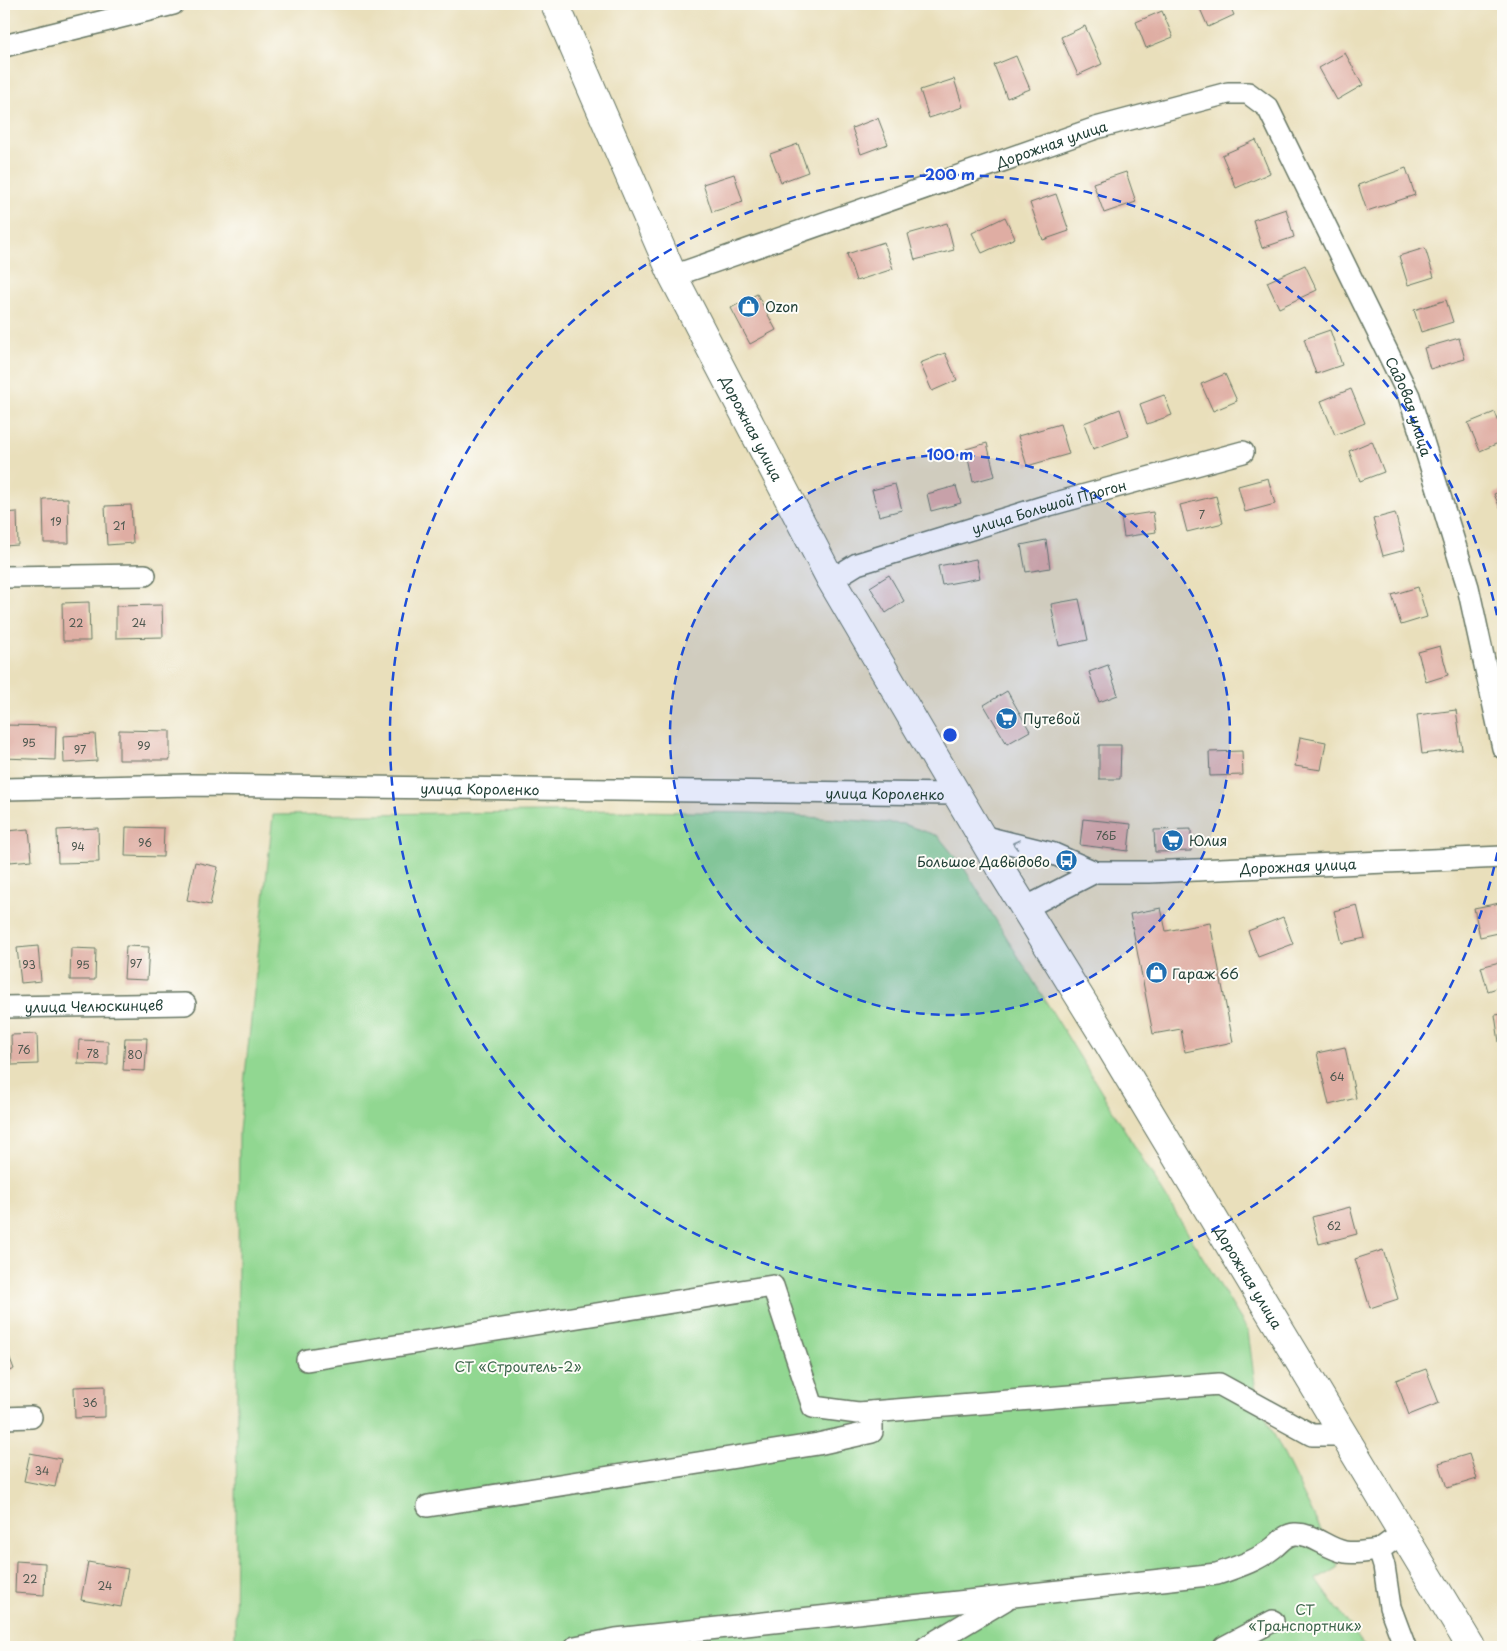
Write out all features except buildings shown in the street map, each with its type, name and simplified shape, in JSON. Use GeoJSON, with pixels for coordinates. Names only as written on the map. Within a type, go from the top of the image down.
{"type":"FeatureCollection","features":[{"type":"Feature","properties":{"kind":"main road","name":"Дорожная улица"},"geometry":{"type":"LineString","coordinates":[[555,4],[673,276],[830,580],[1025,908],[1471,1647]]}},
{"type":"Feature","properties":{"kind":"street"},"geometry":{"type":"LineString","coordinates":[[4,46],[173,4]]}},
{"type":"Feature","properties":{"kind":"street","name":"Дорожная улица"},"geometry":{"type":"LineString","coordinates":[[673,276],[1096,128],[1228,93],[1248,93]]}},
{"type":"Feature","properties":{"kind":"street","name":"Садовая улица"},"geometry":{"type":"LineString","coordinates":[[1248,93],[1268,108],[1409,396],[1468,587],[1503,748]]}},
{"type":"Feature","properties":{"kind":"street","name":"улица Большой Прогон"},"geometry":{"type":"LineString","coordinates":[[830,580],[857,564],[1049,505],[1243,452]]}},
{"type":"Feature","properties":{"kind":"street"},"geometry":{"type":"LineString","coordinates":[[4,577],[145,574]]}},
{"type":"Feature","properties":{"kind":"street","name":"улица Короленко"},"geometry":{"type":"LineString","coordinates":[[4,789],[189,785],[957,794]]}},
{"type":"Feature","properties":{"kind":"street","name":"Дорожная улица"},"geometry":{"type":"LineString","coordinates":[[982,836],[1054,854],[1095,872],[1149,872],[1503,857]]}},
{"type":"Feature","properties":{"kind":"street","name":"Дорожная улица"},"geometry":{"type":"LineString","coordinates":[[1025,908],[1095,872]]}},
{"type":"Feature","properties":{"kind":"street","name":"улица Челюскинцев"},"geometry":{"type":"LineString","coordinates":[[4,1007],[185,1004]]}},
{"type":"Feature","properties":{"kind":"street"},"geometry":{"type":"LineString","coordinates":[[307,1360],[774,1286],[813,1407],[858,1413],[1218,1384],[1312,1435],[1344,1435]]}},
{"type":"Feature","properties":{"kind":"street"},"geometry":{"type":"LineString","coordinates":[[428,1506],[818,1444],[872,1432],[872,1412]]}},
{"type":"Feature","properties":{"kind":"street"},"geometry":{"type":"LineString","coordinates":[[4,1418],[31,1417]]}},
{"type":"Feature","properties":{"kind":"street"},"geometry":{"type":"LineString","coordinates":[[575,1647],[616,1639],[1218,1574],[1250,1562],[1272,1549],[1287,1535],[1297,1534],[1314,1538],[1330,1547],[1345,1552],[1379,1550],[1402,1532]]}},
{"type":"Feature","properties":{"kind":"street"},"geometry":{"type":"LineString","coordinates":[[1379,1550],[1384,1566],[1390,1607],[1405,1647]]}},
{"type":"Feature","properties":{"kind":"street"},"geometry":{"type":"LineString","coordinates":[[926,1647],[1011,1596]]}},
{"type":"Feature","properties":{"kind":"street"},"geometry":{"type":"LineString","coordinates":[[1224,1647],[1273,1621]]}},
{"type":"Feature","properties":{"kind":"green space","name":"СТ «Строитель-2»"},"geometry":{"type":"Polygon","coordinates":[[[632,811],[752,813],[903,824],[938,836],[964,868],[1248,1331],[1257,1400],[1339,1567],[1316,1579],[1365,1647],[235,1647],[239,1131],[273,815],[632,811]]]}},
{"type":"Feature","properties":{"kind":"place","name":"Ozon"},"geometry":{"type":"Point","coordinates":[749,306]}},
{"type":"Feature","properties":{"kind":"place","name":"Путевой"},"geometry":{"type":"Point","coordinates":[1007,718]}},
{"type":"Feature","properties":{"kind":"place","name":"Юлия"},"geometry":{"type":"Point","coordinates":[1173,840]}},
{"type":"Feature","properties":{"kind":"place","name":"Большое Давыдово"},"geometry":{"type":"Point","coordinates":[1066,861]}},
{"type":"Feature","properties":{"kind":"place","name":"Гараж 66"},"geometry":{"type":"Point","coordinates":[1156,973]}},
{"type":"Feature","properties":{"kind":"park label","name":"СТ «Транспортник»"},"geometry":{"type":"Point","coordinates":[1305,1618]}}]}
